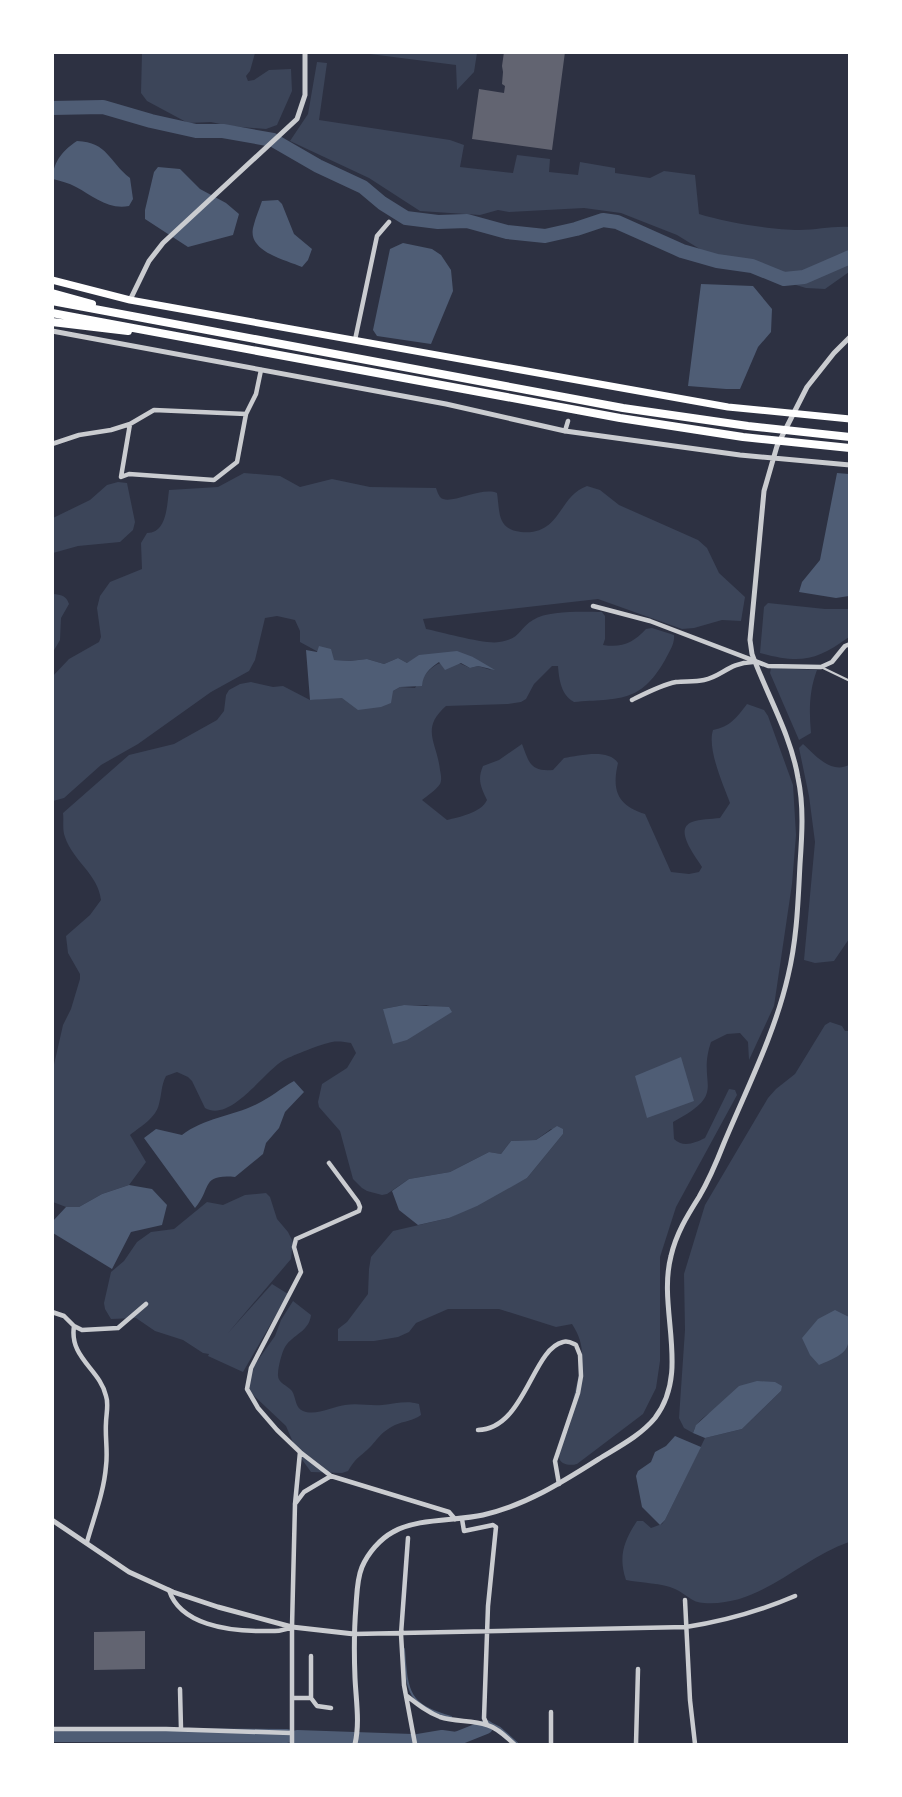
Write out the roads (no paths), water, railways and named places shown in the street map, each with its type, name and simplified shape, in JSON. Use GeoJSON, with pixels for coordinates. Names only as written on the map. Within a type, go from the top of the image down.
{"type":"FeatureCollection","features":[{"type":"Feature","properties":{"kind":"highway"},"geometry":{"type":"LineString","coordinates":[[52,293],[88,303],[225,330],[282,344]]}},
{"type":"Feature","properties":{"kind":"highway"},"geometry":{"type":"LineString","coordinates":[[52,301],[623,408],[748,426],[849,437]]}},
{"type":"Feature","properties":{"kind":"highway"},"geometry":{"type":"LineString","coordinates":[[52,313],[620,418],[743,437],[849,448]]}},
{"type":"Feature","properties":{"kind":"highway"},"geometry":{"type":"LineString","coordinates":[[52,322],[198,340]]}},
{"type":"Feature","properties":{"kind":"main road"},"geometry":{"type":"LineString","coordinates":[[52,280],[130,300],[355,340],[578,384],[728,407],[849,419]]}},
{"type":"Feature","properties":{"kind":"street"},"geometry":{"type":"LineString","coordinates":[[130,300],[149,261],[163,243],[297,119],[305,95],[304,52]]}},
{"type":"Feature","properties":{"kind":"street"},"geometry":{"type":"LineString","coordinates":[[355,340],[377,236],[389,222]]}},
{"type":"Feature","properties":{"kind":"street"},"geometry":{"type":"LineString","coordinates":[[52,331],[446,404],[565,431],[740,455],[849,465]]}},
{"type":"Feature","properties":{"kind":"street"},"geometry":{"type":"LineString","coordinates":[[355,1744],[358,1724],[353,1637],[357,1587],[361,1569],[379,1543],[393,1531],[415,1524],[485,1515],[522,1503],[559,1484],[645,1428],[665,1401],[672,1379],[666,1286],[669,1261],[675,1242],[722,1150],[769,1035],[788,977],[797,921],[802,808],[799,779],[794,759],[755,662],[750,640],[764,491],[777,446],[792,412],[828,359],[849,337]]}},
{"type":"Feature","properties":{"kind":"street"},"geometry":{"type":"LineString","coordinates":[[130,424],[121,477],[129,474],[214,480],[237,462],[246,414],[256,394],[261,370]]}},
{"type":"Feature","properties":{"kind":"street"},"geometry":{"type":"LineString","coordinates":[[52,444],[79,435],[111,430],[130,424],[154,410],[246,414]]}},
{"type":"Feature","properties":{"kind":"street"},"geometry":{"type":"LineString","coordinates":[[565,431],[568,421]]}},
{"type":"Feature","properties":{"kind":"street"},"geometry":{"type":"LineString","coordinates":[[593,606],[650,621],[768,666],[821,667],[832,662],[844,646],[849,644]]}},
{"type":"Feature","properties":{"kind":"street"},"geometry":{"type":"LineString","coordinates":[[632,700],[674,683],[707,679],[729,667],[755,662]]}},
{"type":"Feature","properties":{"kind":"street"},"geometry":{"type":"LineString","coordinates":[[329,1162],[358,1202],[359,1211],[296,1239],[294,1247],[301,1272],[251,1368],[247,1389],[258,1408],[300,1452],[330,1476],[449,1512],[459,1519],[464,1531],[493,1525],[496,1527],[487,1631],[484,1718],[487,1725]]}},
{"type":"Feature","properties":{"kind":"street"},"geometry":{"type":"LineString","coordinates":[[52,1312],[64,1316],[82,1330],[118,1328],[146,1304]]}},
{"type":"Feature","properties":{"kind":"street"},"geometry":{"type":"LineString","coordinates":[[74,1326],[72,1336],[77,1349],[85,1364],[103,1387],[107,1398],[105,1423],[107,1463],[87,1542]]}},
{"type":"Feature","properties":{"kind":"street"},"geometry":{"type":"LineString","coordinates":[[478,1430],[489,1430],[500,1424],[510,1413],[547,1355],[556,1346],[568,1341],[576,1345],[580,1355],[581,1376],[578,1393],[555,1461],[559,1484]]}},
{"type":"Feature","properties":{"kind":"street"},"geometry":{"type":"LineString","coordinates":[[292,1744],[295,1504],[300,1452]]}},
{"type":"Feature","properties":{"kind":"street"},"geometry":{"type":"LineString","coordinates":[[295,1504],[304,1492],[330,1476]]}},
{"type":"Feature","properties":{"kind":"street"},"geometry":{"type":"LineString","coordinates":[[52,1520],[129,1572],[169,1590],[218,1607],[292,1626],[353,1637],[487,1631],[686,1627],[721,1622],[764,1609],[795,1596]]}},
{"type":"Feature","properties":{"kind":"street"},"geometry":{"type":"LineString","coordinates":[[408,1538],[401,1634],[404,1685],[415,1744]]}},
{"type":"Feature","properties":{"kind":"street"},"geometry":{"type":"LineString","coordinates":[[169,1590],[172,1601],[192,1616],[216,1628],[242,1631],[284,1631],[292,1626]]}},
{"type":"Feature","properties":{"kind":"street"},"geometry":{"type":"LineString","coordinates":[[685,1600],[690,1700],[695,1744]]}},
{"type":"Feature","properties":{"kind":"street"},"geometry":{"type":"LineString","coordinates":[[311,1656],[311,1698],[317,1706],[331,1708]]}},
{"type":"Feature","properties":{"kind":"street"},"geometry":{"type":"LineString","coordinates":[[636,1744],[638,1669]]}},
{"type":"Feature","properties":{"kind":"street"},"geometry":{"type":"LineString","coordinates":[[180,1689],[181,1729]]}},
{"type":"Feature","properties":{"kind":"street"},"geometry":{"type":"LineString","coordinates":[[407,1696],[437,1716],[458,1722],[487,1725],[500,1731],[514,1744]]}},
{"type":"Feature","properties":{"kind":"street"},"geometry":{"type":"LineString","coordinates":[[292,1698],[311,1698]]}},
{"type":"Feature","properties":{"kind":"street"},"geometry":{"type":"LineString","coordinates":[[550,1744],[551,1712]]}},
{"type":"Feature","properties":{"kind":"street"},"geometry":{"type":"LineString","coordinates":[[52,1729],[181,1729],[291,1734]]}},
{"type":"Feature","properties":{"kind":"lane"},"geometry":{"type":"LineString","coordinates":[[821,667],[849,681]]}},
{"type":"Feature","properties":{"kind":"waterway"},"geometry":{"type":"LineString","coordinates":[[52,108],[103,107],[196,131],[223,131],[273,140],[318,166],[363,187],[382,203],[406,218],[438,222],[467,221],[507,232],[545,236],[603,220],[617,222],[682,251],[717,261],[752,266],[784,279],[804,277],[850,257]]}},
{"type":"Feature","properties":{"kind":"waterway"},"geometry":{"type":"LineString","coordinates":[[404,1649],[406,1676],[412,1694],[426,1707],[451,1717]]}},
{"type":"Feature","properties":{"kind":"waterway"},"geometry":{"type":"LineString","coordinates":[[488,1722],[500,1728],[518,1744]]}},
{"type":"Feature","properties":{"kind":"waterway"},"geometry":{"type":"LineString","coordinates":[[418,1741],[442,1737],[456,1739],[486,1727]]}},
{"type":"Feature","properties":{"kind":"waterway"},"geometry":{"type":"LineString","coordinates":[[52,1735],[287,1736]]}},
{"type":"Feature","properties":{"kind":"waterway"},"geometry":{"type":"LineString","coordinates":[[277,1736],[286,1744]]}},
{"type":"Feature","properties":{"kind":"waterway"},"geometry":{"type":"LineString","coordinates":[[297,1737],[412,1741]]}}]}
